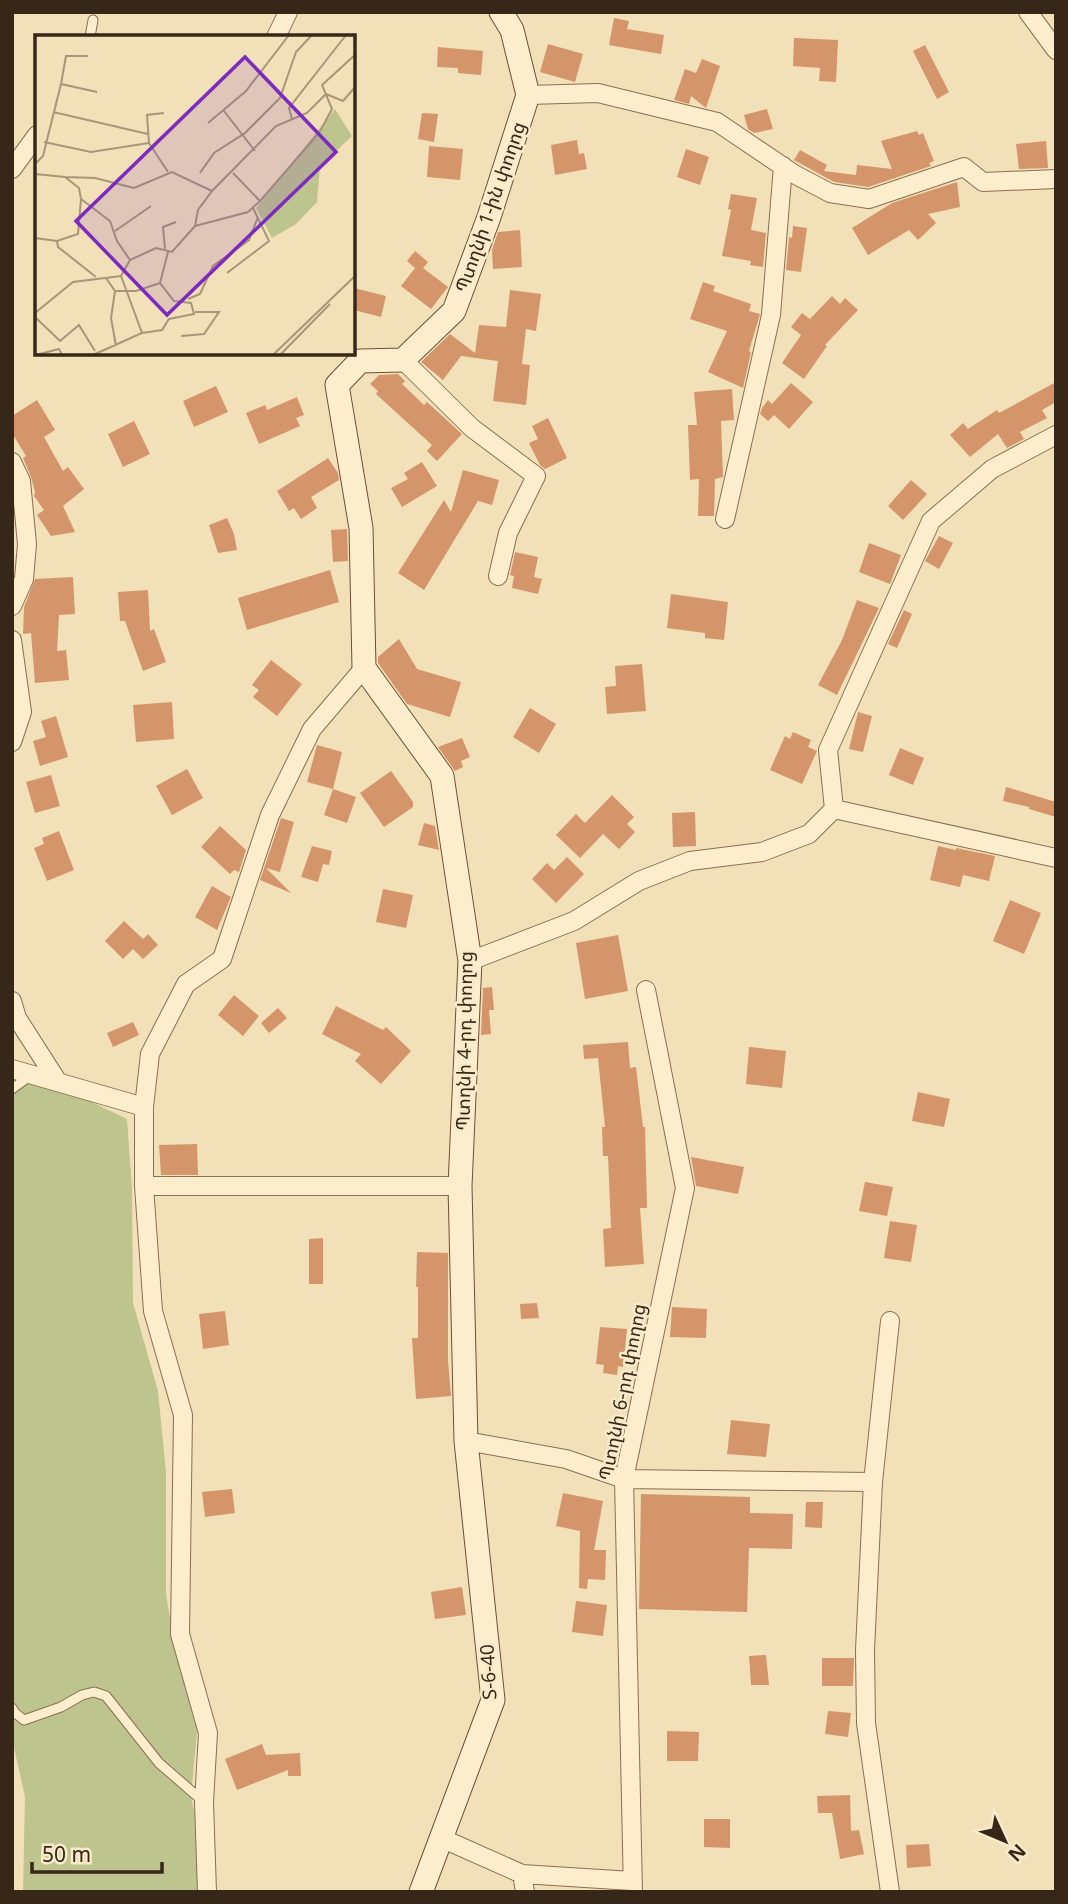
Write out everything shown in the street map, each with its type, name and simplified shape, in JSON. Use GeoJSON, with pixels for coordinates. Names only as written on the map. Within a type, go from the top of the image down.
{"type":"FeatureCollection","features":[{"type":"Feature","properties":{"kind":"street"},"geometry":{"type":"LineString","coordinates":[[277,35],[288,12]]}},
{"type":"Feature","properties":{"kind":"street","name":"Պտղնի 1-ին փողոց"},"geometry":{"type":"LineString","coordinates":[[403,360],[454,311],[489,217],[528,95],[512,30],[501,12]]}},
{"type":"Feature","properties":{"kind":"street"},"geometry":{"type":"LineString","coordinates":[[1028,12],[1056,50]]}},
{"type":"Feature","properties":{"kind":"street"},"geometry":{"type":"LineString","coordinates":[[528,95],[598,93],[717,122],[783,166],[830,193],[869,199],[964,167],[983,182],[1056,179]]}},
{"type":"Feature","properties":{"kind":"street"},"geometry":{"type":"LineString","coordinates":[[12,169],[35,138]]}},
{"type":"Feature","properties":{"kind":"street"},"geometry":{"type":"LineString","coordinates":[[725,519],[771,315],[783,166]]}},
{"type":"Feature","properties":{"kind":"street"},"geometry":{"type":"LineString","coordinates":[[207,1892],[204,1801],[208,1732],[180,1634],[183,1415],[153,1311],[144,1186],[144,1107],[150,1054],[186,984],[222,959],[270,815],[312,729],[364,668],[361,528],[337,385],[357,356],[403,360],[472,428],[536,476],[508,533],[498,576]]}},
{"type":"Feature","properties":{"kind":"street"},"geometry":{"type":"LineString","coordinates":[[470,961],[575,920],[639,881],[690,862],[762,852],[809,834],[834,808],[828,750],[931,521],[992,469],[1056,435]]}},
{"type":"Feature","properties":{"kind":"street"},"geometry":{"type":"LineString","coordinates":[[12,462],[21,481],[27,544],[24,579],[12,606]]}},
{"type":"Feature","properties":{"kind":"street"},"geometry":{"type":"LineString","coordinates":[[12,640],[22,712],[12,742]]}},
{"type":"Feature","properties":{"kind":"street","name":"Պտղնի 4-րդ փողոց"},"geometry":{"type":"LineString","coordinates":[[364,668],[442,776],[470,961],[460,1186],[466,1441]]}},
{"type":"Feature","properties":{"kind":"street"},"geometry":{"type":"LineString","coordinates":[[834,808],[1056,858]]}},
{"type":"Feature","properties":{"kind":"street","name":"Պտղնի 6-րդ փողոց"},"geometry":{"type":"LineString","coordinates":[[632,1887],[624,1479],[685,1188],[646,990]]}},
{"type":"Feature","properties":{"kind":"street"},"geometry":{"type":"LineString","coordinates":[[12,1001],[18,1018],[58,1082]]}},
{"type":"Feature","properties":{"kind":"street"},"geometry":{"type":"LineString","coordinates":[[12,1069],[144,1107]]}},
{"type":"Feature","properties":{"kind":"street"},"geometry":{"type":"LineString","coordinates":[[144,1186],[460,1186]]}},
{"type":"Feature","properties":{"kind":"street"},"geometry":{"type":"LineString","coordinates":[[890,1321],[873,1482],[865,1650],[866,1723],[890,1892]]}},
{"type":"Feature","properties":{"kind":"street"},"geometry":{"type":"LineString","coordinates":[[466,1441],[566,1459],[624,1479],[873,1482]]}},
{"type":"Feature","properties":{"kind":"street","name":"Տ-6-40"},"geometry":{"type":"LineString","coordinates":[[421,1892],[493,1700],[466,1441]]}},
{"type":"Feature","properties":{"kind":"street"},"geometry":{"type":"LineString","coordinates":[[441,1838],[524,1883],[632,1887]]}},
{"type":"Feature","properties":{"kind":"lane"},"geometry":{"type":"LineString","coordinates":[[90,35],[93,20]]}},
{"type":"Feature","properties":{"kind":"lane"},"geometry":{"type":"LineString","coordinates":[[12,1089],[33,1074]]}},
{"type":"Feature","properties":{"kind":"lane"},"geometry":{"type":"LineString","coordinates":[[12,1708],[24,1720],[61,1707],[82,1695],[94,1692],[106,1696],[159,1763],[204,1801]]}},
{"type":"Feature","properties":{"kind":"green space"},"geometry":{"type":"Polygon","coordinates":[[[12,1079],[77,1095],[127,1119],[132,1189],[133,1303],[158,1391],[166,1472],[166,1594],[176,1654],[198,1722],[191,1796],[201,1845],[201,1892],[23,1892],[25,1797],[12,1738],[12,1079]]]}},
{"type":"Feature","properties":{"kind":"building"},"geometry":{"type":"Polygon","coordinates":[[[614,18],[629,21],[627,29],[664,35],[661,54],[609,45],[614,18]]]}},
{"type":"Feature","properties":{"kind":"building"},"geometry":{"type":"Polygon","coordinates":[[[794,38],[838,40],[836,82],[819,81],[820,68],[793,66],[794,38]]]}},
{"type":"Feature","properties":{"kind":"building"},"geometry":{"type":"Polygon","coordinates":[[[548,44],[583,54],[575,82],[540,72],[548,44]]]}},
{"type":"Feature","properties":{"kind":"building"},"geometry":{"type":"Polygon","coordinates":[[[925,45],[949,92],[937,99],[913,51],[925,45]]]}},
{"type":"Feature","properties":{"kind":"building"},"geometry":{"type":"Polygon","coordinates":[[[438,47],[483,51],[481,75],[458,73],[458,68],[437,67],[438,47]]]}},
{"type":"Feature","properties":{"kind":"building"},"geometry":{"type":"Polygon","coordinates":[[[702,59],[720,66],[706,108],[691,96],[689,104],[674,100],[685,69],[696,73],[702,59]]]}},
{"type":"Feature","properties":{"kind":"building"},"geometry":{"type":"Polygon","coordinates":[[[767,109],[773,129],[754,133],[748,129],[744,115],[767,109]]]}},
{"type":"Feature","properties":{"kind":"building"},"geometry":{"type":"Polygon","coordinates":[[[422,113],[438,114],[434,142],[418,139],[422,113]]]}},
{"type":"Feature","properties":{"kind":"building"},"geometry":{"type":"Polygon","coordinates":[[[917,131],[919,135],[923,133],[934,161],[929,163],[931,166],[868,187],[834,182],[794,160],[800,150],[827,165],[824,171],[856,175],[857,165],[892,169],[881,141],[917,131]]]}},
{"type":"Feature","properties":{"kind":"building"},"geometry":{"type":"Polygon","coordinates":[[[577,140],[579,154],[584,153],[587,169],[555,175],[551,145],[577,140]]]}},
{"type":"Feature","properties":{"kind":"building"},"geometry":{"type":"Polygon","coordinates":[[[1046,141],[1048,168],[1019,169],[1016,144],[1046,141]]]}},
{"type":"Feature","properties":{"kind":"building"},"geometry":{"type":"Polygon","coordinates":[[[429,146],[463,149],[460,180],[427,177],[429,146]]]}},
{"type":"Feature","properties":{"kind":"building"},"geometry":{"type":"Polygon","coordinates":[[[686,149],[709,157],[700,185],[677,177],[686,149]]]}},
{"type":"Feature","properties":{"kind":"building"},"geometry":{"type":"Polygon","coordinates":[[[957,182],[960,207],[928,214],[936,223],[918,240],[909,230],[868,255],[852,228],[892,203],[957,182]]]}},
{"type":"Feature","properties":{"kind":"building"},"geometry":{"type":"Polygon","coordinates":[[[731,194],[757,198],[751,230],[766,233],[763,267],[750,265],[751,261],[722,256],[731,210],[728,209],[731,194]]]}},
{"type":"Feature","properties":{"kind":"building"},"geometry":{"type":"Polygon","coordinates":[[[793,226],[807,228],[801,272],[786,270],[789,237],[792,238],[793,226]]]}},
{"type":"Feature","properties":{"kind":"building"},"geometry":{"type":"Polygon","coordinates":[[[520,230],[522,267],[493,269],[492,250],[498,232],[520,230]]]}},
{"type":"Feature","properties":{"kind":"building"},"geometry":{"type":"Polygon","coordinates":[[[415,251],[428,262],[423,268],[448,287],[431,309],[401,286],[415,268],[407,261],[415,251]]]}},
{"type":"Feature","properties":{"kind":"building"},"geometry":{"type":"Polygon","coordinates":[[[703,282],[715,286],[713,291],[751,304],[749,311],[760,314],[749,351],[751,352],[743,388],[708,372],[727,331],[690,319],[703,282]]]}},
{"type":"Feature","properties":{"kind":"building"},"geometry":{"type":"Polygon","coordinates":[[[355,288],[386,296],[381,317],[355,310],[355,288]]]}},
{"type":"Feature","properties":{"kind":"building"},"geometry":{"type":"Polygon","coordinates":[[[510,290],[541,294],[536,331],[526,329],[522,364],[530,365],[526,405],[493,401],[498,361],[461,356],[443,380],[421,362],[450,334],[475,353],[479,325],[506,327],[510,290]]]}},
{"type":"Feature","properties":{"kind":"building"},"geometry":{"type":"Polygon","coordinates":[[[832,296],[840,304],[845,298],[858,310],[825,345],[827,346],[804,379],[782,363],[801,335],[791,327],[802,313],[810,319],[832,296]]]}},
{"type":"Feature","properties":{"kind":"building"},"geometry":{"type":"Polygon","coordinates":[[[398,374],[405,381],[402,384],[424,405],[427,402],[462,434],[437,461],[427,451],[432,445],[376,394],[378,391],[370,384],[379,375],[398,374]]]}},
{"type":"Feature","properties":{"kind":"building"},"geometry":{"type":"Polygon","coordinates":[[[1056,382],[1056,402],[1042,410],[1047,418],[1020,432],[1024,439],[1007,448],[998,434],[970,457],[950,435],[963,423],[968,429],[997,410],[999,413],[1056,382]]]}},
{"type":"Feature","properties":{"kind":"building"},"geometry":{"type":"Polygon","coordinates":[[[791,383],[813,402],[789,429],[774,415],[768,421],[760,414],[768,400],[772,404],[791,383]]]}},
{"type":"Feature","properties":{"kind":"building"},"geometry":{"type":"Polygon","coordinates":[[[216,386],[228,412],[194,427],[183,401],[216,386]]]}},
{"type":"Feature","properties":{"kind":"building"},"geometry":{"type":"Polygon","coordinates":[[[732,389],[734,420],[721,421],[723,477],[715,479],[714,516],[698,516],[699,479],[690,480],[688,425],[697,425],[694,392],[732,389]]]}},
{"type":"Feature","properties":{"kind":"building"},"geometry":{"type":"Polygon","coordinates":[[[297,397],[304,415],[296,418],[300,426],[259,444],[246,413],[265,405],[267,410],[297,397]]]}},
{"type":"Feature","properties":{"kind":"building"},"geometry":{"type":"Polygon","coordinates":[[[37,400],[55,430],[44,437],[63,471],[68,467],[84,489],[63,506],[75,532],[51,536],[37,515],[44,510],[34,496],[31,477],[23,458],[26,456],[12,433],[12,416],[37,400]]]}},
{"type":"Feature","properties":{"kind":"building"},"geometry":{"type":"Polygon","coordinates":[[[548,418],[567,458],[545,469],[540,465],[529,443],[538,439],[532,426],[548,418]]]}},
{"type":"Feature","properties":{"kind":"building"},"geometry":{"type":"Polygon","coordinates":[[[134,421],[150,454],[123,467],[108,434],[134,421]]]}},
{"type":"Feature","properties":{"kind":"building"},"geometry":{"type":"Polygon","coordinates":[[[328,458],[338,473],[339,480],[311,497],[317,508],[301,519],[294,508],[289,511],[277,491],[328,458]]]}},
{"type":"Feature","properties":{"kind":"building"},"geometry":{"type":"Polygon","coordinates":[[[422,462],[437,486],[402,507],[391,488],[408,479],[404,473],[422,462]]]}},
{"type":"Feature","properties":{"kind":"building"},"geometry":{"type":"Polygon","coordinates":[[[463,470],[499,480],[492,505],[478,501],[424,590],[398,573],[444,500],[451,512],[463,470]]]}},
{"type":"Feature","properties":{"kind":"building"},"geometry":{"type":"Polygon","coordinates":[[[911,480],[927,494],[903,520],[888,506],[911,480]]]}},
{"type":"Feature","properties":{"kind":"building"},"geometry":{"type":"Polygon","coordinates":[[[227,518],[237,550],[218,553],[209,525],[227,518]]]}},
{"type":"Feature","properties":{"kind":"building"},"geometry":{"type":"Polygon","coordinates":[[[347,529],[348,561],[333,562],[331,530],[347,529]]]}},
{"type":"Feature","properties":{"kind":"building"},"geometry":{"type":"Polygon","coordinates":[[[939,536],[953,543],[939,569],[925,561],[939,536]]]}},
{"type":"Feature","properties":{"kind":"building"},"geometry":{"type":"Polygon","coordinates":[[[869,543],[901,555],[890,584],[859,572],[869,543]]]}},
{"type":"Feature","properties":{"kind":"building"},"geometry":{"type":"Polygon","coordinates":[[[515,552],[538,557],[534,577],[542,579],[538,594],[512,588],[514,576],[510,575],[515,552]]]}},
{"type":"Feature","properties":{"kind":"building"},"geometry":{"type":"Polygon","coordinates":[[[330,570],[339,602],[247,630],[238,598],[330,570]]]}},
{"type":"Feature","properties":{"kind":"building"},"geometry":{"type":"Polygon","coordinates":[[[73,577],[75,614],[59,615],[57,651],[66,650],[69,680],[35,683],[31,633],[23,634],[24,607],[35,579],[73,577]]]}},
{"type":"Feature","properties":{"kind":"building"},"geometry":{"type":"Polygon","coordinates":[[[148,590],[150,631],[154,629],[166,662],[143,671],[125,621],[120,621],[118,592],[148,590]]]}},
{"type":"Feature","properties":{"kind":"building"},"geometry":{"type":"Polygon","coordinates":[[[671,594],[728,602],[724,640],[705,638],[705,633],[667,628],[671,594]]]}},
{"type":"Feature","properties":{"kind":"building"},"geometry":{"type":"Polygon","coordinates":[[[857,600],[879,608],[837,695],[818,685],[842,640],[857,600]]]}},
{"type":"Feature","properties":{"kind":"building"},"geometry":{"type":"Polygon","coordinates":[[[904,610],[912,614],[897,648],[888,644],[904,610]]]}},
{"type":"Feature","properties":{"kind":"building"},"geometry":{"type":"Polygon","coordinates":[[[399,639],[417,669],[461,682],[450,717],[407,704],[378,663],[378,657],[399,639]]]}},
{"type":"Feature","properties":{"kind":"building"},"geometry":{"type":"Polygon","coordinates":[[[271,660],[302,684],[277,716],[253,697],[259,690],[252,685],[271,660]]]}},
{"type":"Feature","properties":{"kind":"building"},"geometry":{"type":"Polygon","coordinates":[[[642,664],[646,711],[607,714],[605,687],[616,686],[615,666],[642,664]]]}},
{"type":"Feature","properties":{"kind":"building"},"geometry":{"type":"Polygon","coordinates":[[[172,702],[174,739],[136,742],[133,705],[172,702]]]}},
{"type":"Feature","properties":{"kind":"building"},"geometry":{"type":"Polygon","coordinates":[[[530,708],[556,724],[539,753],[513,737],[530,708]]]}},
{"type":"Feature","properties":{"kind":"building"},"geometry":{"type":"Polygon","coordinates":[[[858,712],[872,716],[863,752],[849,749],[858,712]]]}},
{"type":"Feature","properties":{"kind":"building"},"geometry":{"type":"Polygon","coordinates":[[[56,716],[68,757],[40,766],[33,741],[46,737],[41,721],[56,716]]]}},
{"type":"Feature","properties":{"kind":"building"},"geometry":{"type":"Polygon","coordinates":[[[793,732],[811,740],[808,747],[817,751],[802,784],[770,770],[785,736],[790,739],[793,732]]]}},
{"type":"Feature","properties":{"kind":"building"},"geometry":{"type":"Polygon","coordinates":[[[462,738],[470,757],[461,761],[463,767],[455,771],[438,747],[462,738]]]}},
{"type":"Feature","properties":{"kind":"building"},"geometry":{"type":"Polygon","coordinates":[[[317,745],[342,752],[333,789],[307,782],[317,745]]]}},
{"type":"Feature","properties":{"kind":"building"},"geometry":{"type":"Polygon","coordinates":[[[900,748],[924,758],[913,785],[889,775],[900,748]]]}},
{"type":"Feature","properties":{"kind":"building"},"geometry":{"type":"Polygon","coordinates":[[[187,769],[203,798],[172,815],[156,786],[187,769]]]}},
{"type":"Feature","properties":{"kind":"building"},"geometry":{"type":"Polygon","coordinates":[[[391,771],[413,802],[413,807],[384,827],[360,793],[391,771]]]}},
{"type":"Feature","properties":{"kind":"building"},"geometry":{"type":"Polygon","coordinates":[[[51,775],[60,806],[35,813],[26,782],[51,775]]]}},
{"type":"Feature","properties":{"kind":"building"},"geometry":{"type":"Polygon","coordinates":[[[1006,787],[1056,802],[1056,817],[1003,801],[1006,787]]]}},
{"type":"Feature","properties":{"kind":"building"},"geometry":{"type":"Polygon","coordinates":[[[333,789],[356,797],[347,823],[324,815],[333,789]]]}},
{"type":"Feature","properties":{"kind":"building"},"geometry":{"type":"Polygon","coordinates":[[[612,795],[634,817],[627,824],[635,832],[619,849],[603,834],[580,858],[556,835],[576,814],[585,823],[612,795]]]}},
{"type":"Feature","properties":{"kind":"building"},"geometry":{"type":"Polygon","coordinates":[[[695,812],[696,846],[673,847],[672,813],[695,812]]]}},
{"type":"Feature","properties":{"kind":"building"},"geometry":{"type":"Polygon","coordinates":[[[281,818],[294,822],[280,872],[266,868],[291,893],[260,880],[281,818]]]}},
{"type":"Feature","properties":{"kind":"building"},"geometry":{"type":"Polygon","coordinates":[[[424,823],[435,826],[439,850],[418,845],[424,823]]]}},
{"type":"Feature","properties":{"kind":"building"},"geometry":{"type":"Polygon","coordinates":[[[220,826],[246,850],[239,872],[234,870],[230,874],[201,847],[220,826]]]}},
{"type":"Feature","properties":{"kind":"building"},"geometry":{"type":"Polygon","coordinates":[[[59,831],[74,870],[47,881],[34,848],[44,844],[42,838],[59,831]]]}},
{"type":"Feature","properties":{"kind":"building"},"geometry":{"type":"Polygon","coordinates":[[[312,846],[332,851],[329,865],[323,864],[318,882],[301,877],[312,846]]]}},
{"type":"Feature","properties":{"kind":"building"},"geometry":{"type":"Polygon","coordinates":[[[938,846],[995,856],[989,881],[963,875],[960,887],[930,880],[938,846]]]}},
{"type":"Feature","properties":{"kind":"building"},"geometry":{"type":"Polygon","coordinates":[[[567,857],[584,874],[556,903],[532,879],[547,863],[554,870],[567,857]]]}},
{"type":"Feature","properties":{"kind":"building"},"geometry":{"type":"Polygon","coordinates":[[[212,886],[231,897],[217,930],[195,917],[212,886]]]}},
{"type":"Feature","properties":{"kind":"building"},"geometry":{"type":"Polygon","coordinates":[[[383,889],[413,895],[406,928],[376,922],[383,889]]]}},
{"type":"Feature","properties":{"kind":"building"},"geometry":{"type":"Polygon","coordinates":[[[1010,900],[1041,913],[1024,954],[993,941],[1010,900]]]}},
{"type":"Feature","properties":{"kind":"building"},"geometry":{"type":"Polygon","coordinates":[[[124,921],[143,939],[148,934],[158,945],[143,959],[133,949],[123,959],[105,941],[124,921]]]}},
{"type":"Feature","properties":{"kind":"building"},"geometry":{"type":"Polygon","coordinates":[[[618,935],[628,991],[585,999],[576,943],[618,935]]]}},
{"type":"Feature","properties":{"kind":"building"},"geometry":{"type":"Polygon","coordinates":[[[492,987],[494,1010],[489,1010],[491,1034],[481,1035],[483,988],[492,987]]]}},
{"type":"Feature","properties":{"kind":"building"},"geometry":{"type":"Polygon","coordinates":[[[234,995],[259,1016],[243,1036],[218,1015],[234,995]]]}},
{"type":"Feature","properties":{"kind":"building"},"geometry":{"type":"Polygon","coordinates":[[[336,1006],[383,1030],[386,1027],[411,1051],[381,1084],[355,1061],[361,1054],[322,1034],[336,1006]]]}},
{"type":"Feature","properties":{"kind":"building"},"geometry":{"type":"Polygon","coordinates":[[[278,1008],[287,1018],[269,1033],[261,1023],[278,1008]]]}},
{"type":"Feature","properties":{"kind":"building"},"geometry":{"type":"Polygon","coordinates":[[[133,1022],[139,1035],[113,1047],[107,1033],[133,1022]]]}},
{"type":"Feature","properties":{"kind":"building"},"geometry":{"type":"Polygon","coordinates":[[[628,1042],[630,1068],[636,1067],[645,1127],[647,1208],[640,1208],[644,1264],[605,1267],[603,1229],[611,1228],[608,1156],[603,1156],[602,1127],[605,1127],[598,1058],[584,1059],[583,1045],[628,1042]]]}},
{"type":"Feature","properties":{"kind":"building"},"geometry":{"type":"Polygon","coordinates":[[[749,1047],[786,1051],[782,1088],[746,1084],[749,1047]]]}},
{"type":"Feature","properties":{"kind":"building"},"geometry":{"type":"Polygon","coordinates":[[[918,1092],[950,1099],[944,1127],[912,1121],[918,1092]]]}},
{"type":"Feature","properties":{"kind":"building"},"geometry":{"type":"Polygon","coordinates":[[[197,1144],[198,1175],[161,1175],[159,1145],[197,1144]]]}},
{"type":"Feature","properties":{"kind":"building"},"geometry":{"type":"Polygon","coordinates":[[[691,1157],[744,1167],[738,1194],[696,1186],[691,1157]]]}},
{"type":"Feature","properties":{"kind":"building"},"geometry":{"type":"Polygon","coordinates":[[[865,1182],[893,1187],[887,1216],[859,1211],[865,1182]]]}},
{"type":"Feature","properties":{"kind":"building"},"geometry":{"type":"Polygon","coordinates":[[[890,1221],[917,1225],[911,1262],[884,1258],[890,1221]]]}},
{"type":"Feature","properties":{"kind":"building"},"geometry":{"type":"Polygon","coordinates":[[[323,1238],[323,1284],[309,1284],[309,1239],[323,1238]]]}},
{"type":"Feature","properties":{"kind":"building"},"geometry":{"type":"Polygon","coordinates":[[[417,1252],[448,1253],[448,1360],[451,1396],[416,1399],[412,1338],[418,1338],[417,1252]]]}},
{"type":"Feature","properties":{"kind":"building"},"geometry":{"type":"Polygon","coordinates":[[[537,1303],[539,1318],[521,1319],[520,1304],[537,1303]]]}},
{"type":"Feature","properties":{"kind":"building"},"geometry":{"type":"Polygon","coordinates":[[[672,1307],[707,1309],[706,1338],[670,1337],[672,1307]]]}},
{"type":"Feature","properties":{"kind":"building"},"geometry":{"type":"Polygon","coordinates":[[[225,1311],[229,1345],[203,1349],[199,1314],[225,1311]]]}},
{"type":"Feature","properties":{"kind":"building"},"geometry":{"type":"Polygon","coordinates":[[[600,1327],[627,1329],[623,1367],[618,1366],[617,1375],[603,1373],[604,1365],[596,1364],[600,1327]]]}},
{"type":"Feature","properties":{"kind":"building"},"geometry":{"type":"Polygon","coordinates":[[[731,1420],[770,1424],[766,1457],[727,1454],[731,1420]]]}},
{"type":"Feature","properties":{"kind":"building"},"geometry":{"type":"Polygon","coordinates":[[[232,1489],[235,1513],[205,1517],[202,1492],[232,1489]]]}},
{"type":"Feature","properties":{"kind":"building"},"geometry":{"type":"Polygon","coordinates":[[[563,1493],[603,1501],[594,1550],[606,1550],[605,1580],[588,1579],[587,1589],[579,1588],[580,1531],[556,1526],[563,1493]]]}},
{"type":"Feature","properties":{"kind":"building"},"geometry":{"type":"Polygon","coordinates":[[[641,1494],[750,1497],[750,1513],[793,1514],[792,1549],[749,1548],[747,1612],[639,1609],[641,1494]]]}},
{"type":"Feature","properties":{"kind":"building"},"geometry":{"type":"Polygon","coordinates":[[[806,1502],[823,1502],[822,1528],[805,1527],[806,1502]]]}},
{"type":"Feature","properties":{"kind":"building"},"geometry":{"type":"Polygon","coordinates":[[[462,1587],[466,1615],[435,1619],[431,1592],[462,1587]]]}},
{"type":"Feature","properties":{"kind":"building"},"geometry":{"type":"Polygon","coordinates":[[[576,1601],[607,1605],[603,1636],[572,1632],[576,1601]]]}},
{"type":"Feature","properties":{"kind":"building"},"geometry":{"type":"Polygon","coordinates":[[[766,1655],[769,1685],[751,1685],[749,1656],[766,1655]]]}},
{"type":"Feature","properties":{"kind":"building"},"geometry":{"type":"Polygon","coordinates":[[[822,1658],[854,1658],[853,1686],[822,1686],[822,1658]]]}},
{"type":"Feature","properties":{"kind":"building"},"geometry":{"type":"Polygon","coordinates":[[[828,1711],[851,1713],[848,1737],[825,1734],[828,1711]]]}},
{"type":"Feature","properties":{"kind":"building"},"geometry":{"type":"Polygon","coordinates":[[[667,1731],[699,1732],[698,1761],[667,1761],[667,1731]]]}},
{"type":"Feature","properties":{"kind":"building"},"geometry":{"type":"Polygon","coordinates":[[[262,1744],[266,1755],[300,1753],[301,1776],[288,1776],[288,1770],[237,1790],[225,1759],[262,1744]]]}},
{"type":"Feature","properties":{"kind":"building"},"geometry":{"type":"Polygon","coordinates":[[[850,1795],[851,1831],[859,1830],[864,1854],[840,1859],[832,1813],[818,1813],[817,1796],[850,1795]]]}},
{"type":"Feature","properties":{"kind":"building"},"geometry":{"type":"Polygon","coordinates":[[[704,1819],[730,1819],[730,1848],[704,1847],[704,1819]]]}},
{"type":"Feature","properties":{"kind":"building"},"geometry":{"type":"Polygon","coordinates":[[[929,1844],[931,1866],[907,1868],[906,1845],[929,1844]]]}}]}
